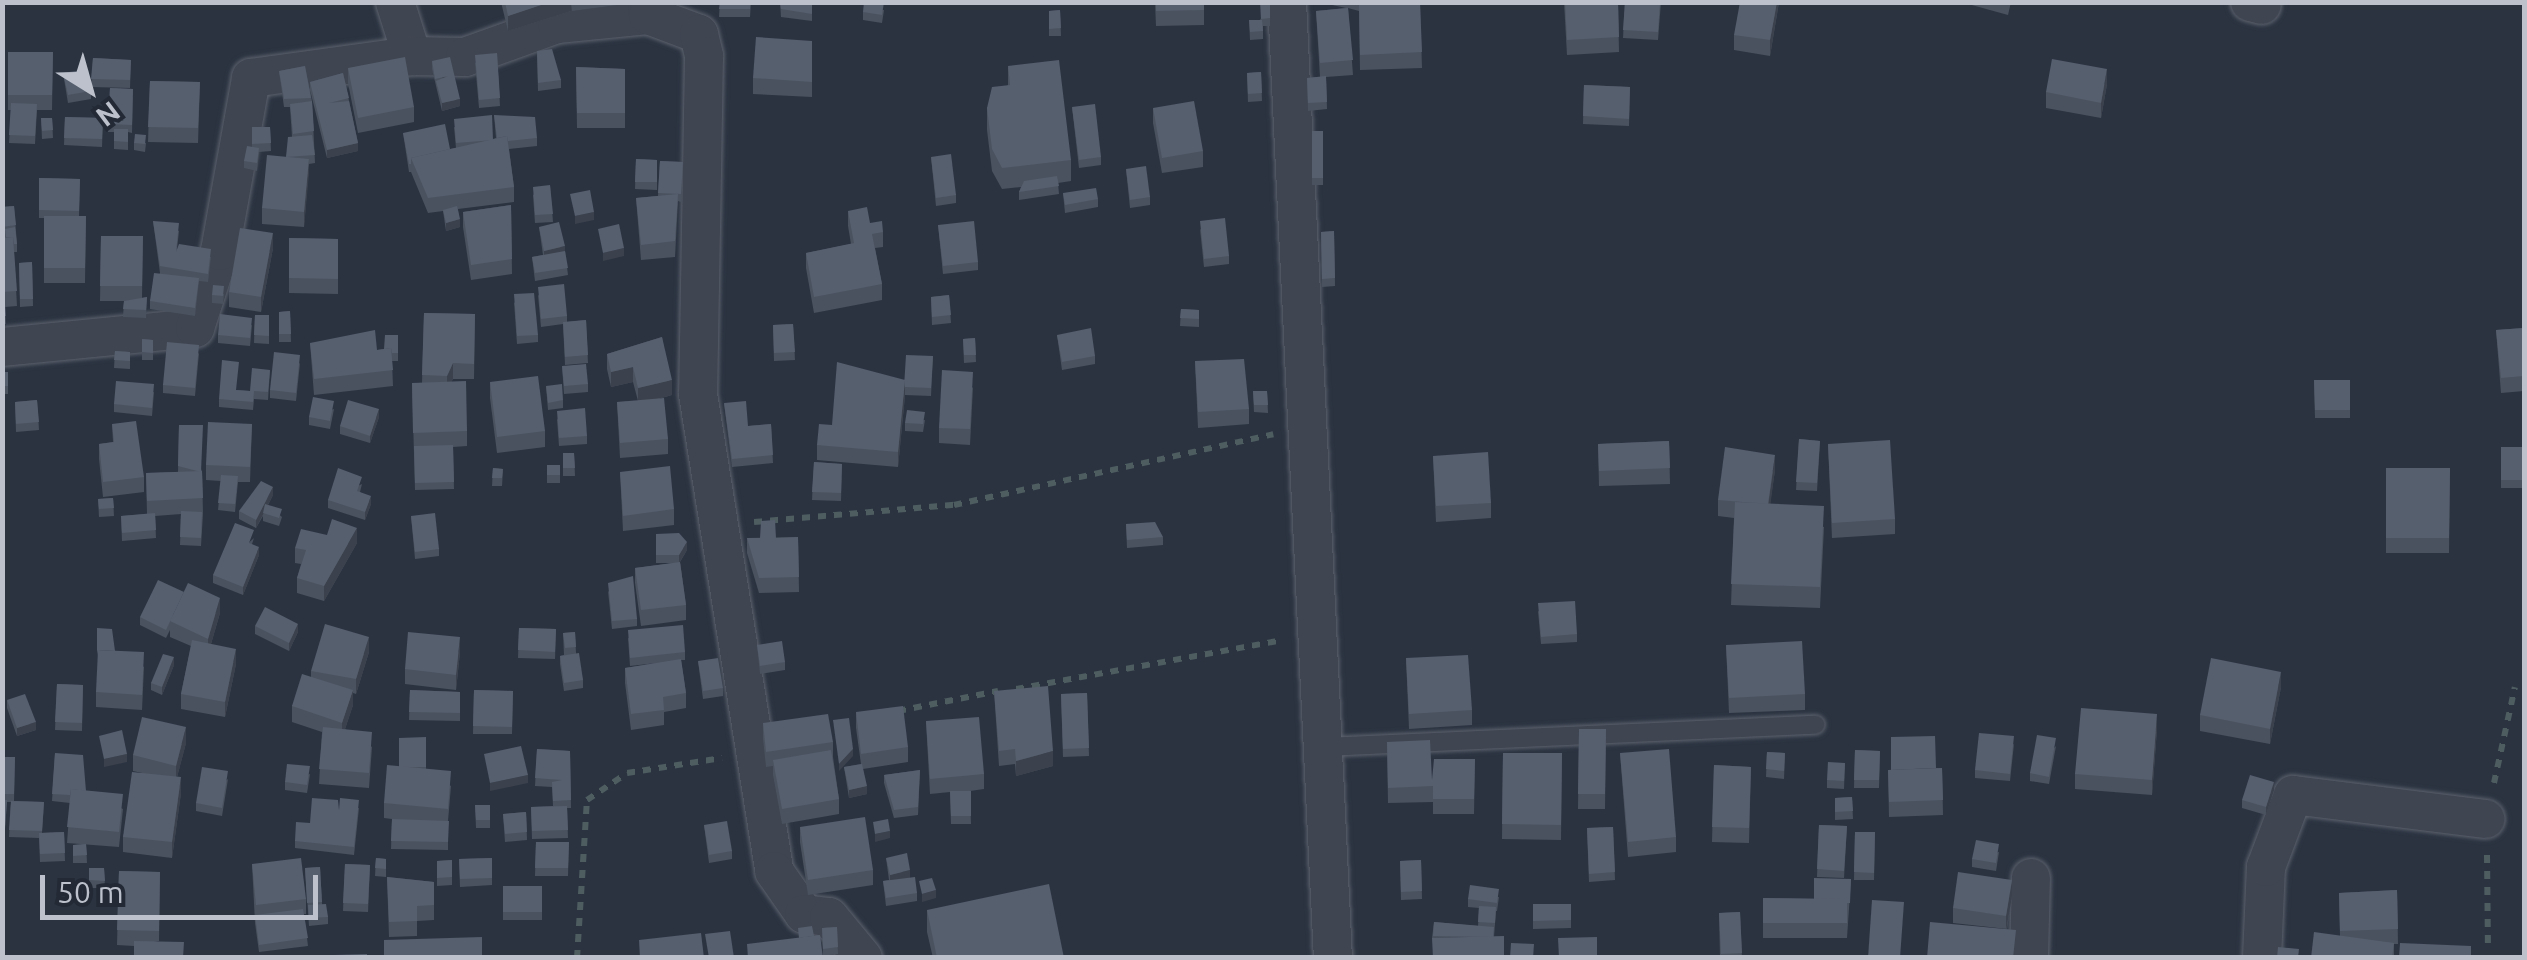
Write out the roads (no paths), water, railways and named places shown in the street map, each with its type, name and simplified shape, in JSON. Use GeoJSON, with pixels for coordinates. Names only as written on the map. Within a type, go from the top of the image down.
{"type":"FeatureCollection","features":[{"type":"Feature","properties":{"kind":"street"},"geometry":{"type":"LineString","coordinates":[[394,2],[412,56]]}},
{"type":"Feature","properties":{"kind":"street"},"geometry":{"type":"LineString","coordinates":[[1287,2],[1304,427],[1332,958]]}},
{"type":"Feature","properties":{"kind":"street"},"geometry":{"type":"LineString","coordinates":[[2,347],[195,328],[220,251],[250,78],[412,56],[465,57],[557,24],[648,9],[700,34],[704,56],[694,308],[714,528],[753,754],[784,894],[804,914],[829,917],[863,958]]}},
{"type":"Feature","properties":{"kind":"street"},"geometry":{"type":"LineString","coordinates":[[2262,958],[2266,867],[2293,795],[2486,819]]}},
{"type":"Feature","properties":{"kind":"street"},"geometry":{"type":"LineString","coordinates":[[2029,958],[2031,878]]}},
{"type":"Feature","properties":{"kind":"lane"},"geometry":{"type":"LineString","coordinates":[[1323,747],[1816,725]]}}]}
